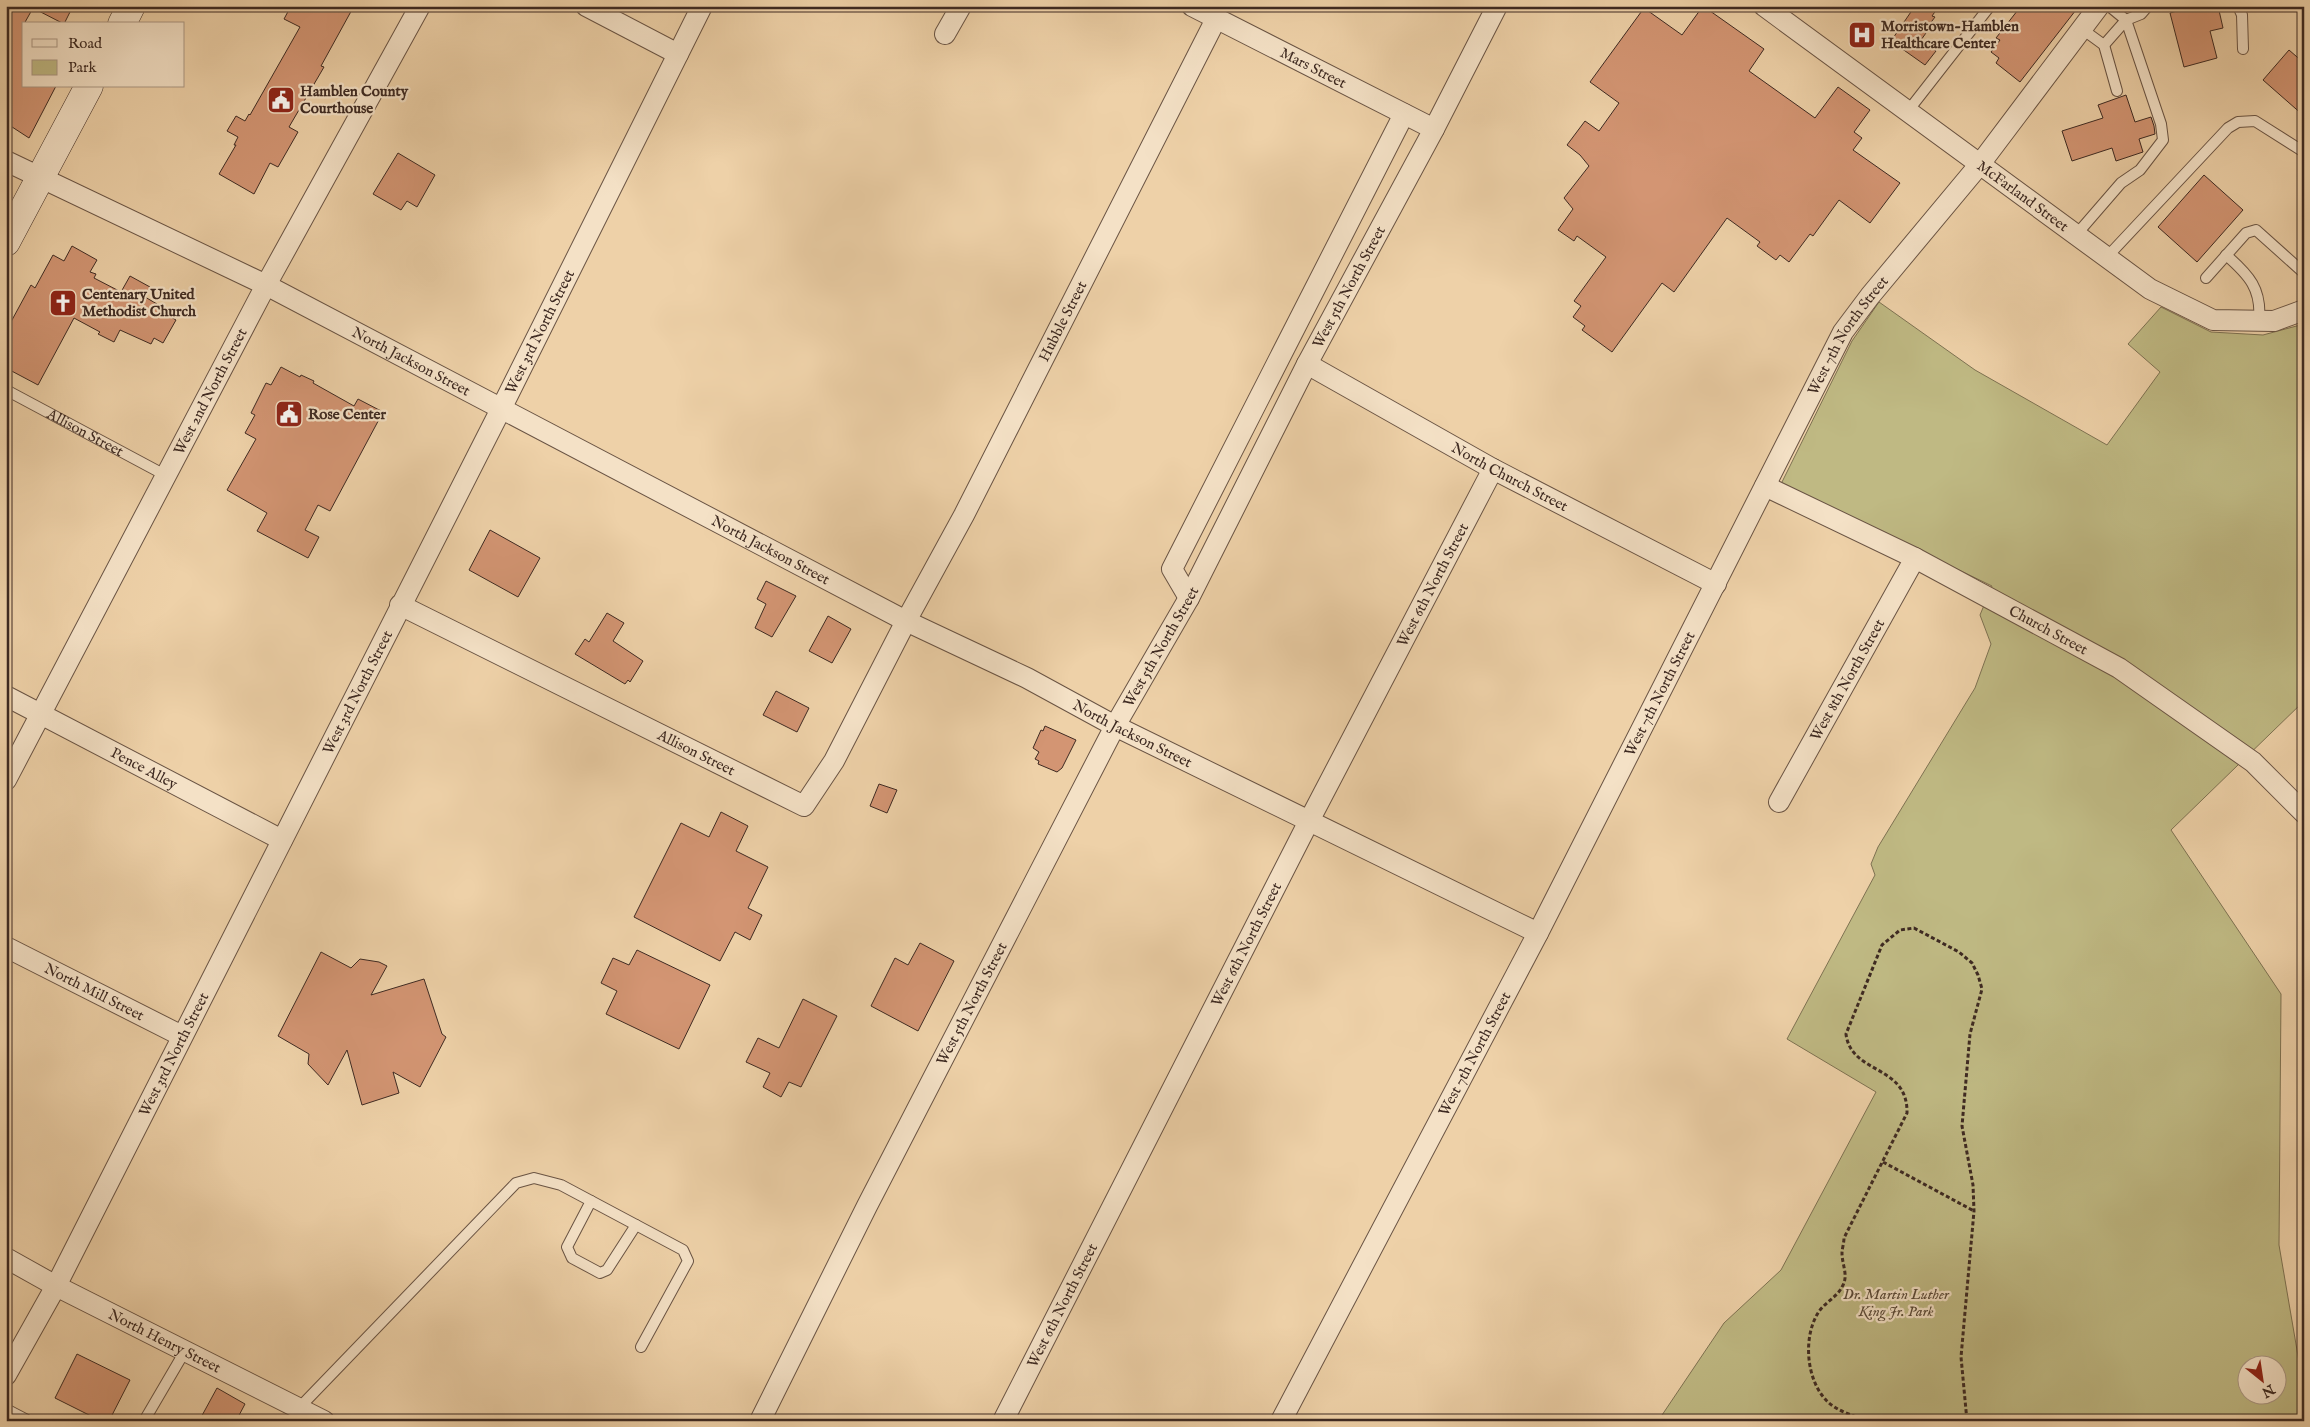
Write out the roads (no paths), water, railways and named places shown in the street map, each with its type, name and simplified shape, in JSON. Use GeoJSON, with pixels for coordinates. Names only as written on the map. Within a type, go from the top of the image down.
{"type":"FeatureCollection","features":[{"type":"Feature","properties":{"kind":"main road"},"geometry":{"type":"LineString","coordinates":[[123,22],[131,6]]}},
{"type":"Feature","properties":{"kind":"main road"},"geometry":{"type":"LineString","coordinates":[[6,242],[88,88]]}},
{"type":"Feature","properties":{"kind":"street","name":"West 2nd North Street"},"geometry":{"type":"LineString","coordinates":[[6,780],[266,285],[420,6]]}},
{"type":"Feature","properties":{"kind":"street"},"geometry":{"type":"LineString","coordinates":[[586,6],[678,54]]}},
{"type":"Feature","properties":{"kind":"street","name":"West 3rd North Street"},"geometry":{"type":"LineString","coordinates":[[6,1375],[56,1286],[501,409],[702,6]]}},
{"type":"Feature","properties":{"kind":"street"},"geometry":{"type":"LineString","coordinates":[[945,34],[960,6]]}},
{"type":"Feature","properties":{"kind":"street","name":"Mars Street"},"geometry":{"type":"LineString","coordinates":[[1192,6],[1434,129]]}},
{"type":"Feature","properties":{"kind":"street","name":"West 5th North Street"},"geometry":{"type":"LineString","coordinates":[[760,1421],[867,1206],[1115,726],[1189,598],[1307,364],[1434,129],[1497,6]]}},
{"type":"Feature","properties":{"kind":"street","name":"McFarland Street"},"geometry":{"type":"LineString","coordinates":[[1764,6],[2150,289],[2212,320],[2274,321],[2304,310]]}},
{"type":"Feature","properties":{"kind":"street","name":"West 7th North Street"},"geometry":{"type":"LineString","coordinates":[[1280,1421],[1538,933],[1843,332],[1870,296],[1980,164],[2099,6]]}},
{"type":"Feature","properties":{"kind":"street","name":"Hubble Street"},"geometry":{"type":"LineString","coordinates":[[906,621],[964,515],[1216,19]]}},
{"type":"Feature","properties":{"kind":"street"},"geometry":{"type":"LineString","coordinates":[[1189,598],[1172,569],[1404,114]]}},
{"type":"Feature","properties":{"kind":"street","name":"North Jackson Street"},"geometry":{"type":"LineString","coordinates":[[6,161],[266,285],[906,621],[1027,678],[1115,726],[1538,933]]}},
{"type":"Feature","properties":{"kind":"street","name":"North Church Street"},"geometry":{"type":"LineString","coordinates":[[1307,364],[1493,469],[1716,584]]}},
{"type":"Feature","properties":{"kind":"street","name":"West 6th North Street"},"geometry":{"type":"LineString","coordinates":[[1003,1421],[1309,821],[1493,469]]}},
{"type":"Feature","properties":{"kind":"street","name":"Church Street"},"geometry":{"type":"LineString","coordinates":[[1766,486],[1915,558],[2119,668],[2254,762],[2304,813]]}},
{"type":"Feature","properties":{"kind":"street","name":"West 8th North Street"},"geometry":{"type":"LineString","coordinates":[[1779,802],[1915,558]]}},
{"type":"Feature","properties":{"kind":"street","name":"Allison Street"},"geometry":{"type":"LineString","coordinates":[[400,605],[804,806],[834,761],[906,621]]}},
{"type":"Feature","properties":{"kind":"street","name":"Pence Alley"},"geometry":{"type":"LineString","coordinates":[[6,696],[282,840]]}},
{"type":"Feature","properties":{"kind":"street","name":"North Mill Street"},"geometry":{"type":"LineString","coordinates":[[6,947],[182,1036]]}},
{"type":"Feature","properties":{"kind":"street","name":"North Henry Street"},"geometry":{"type":"LineString","coordinates":[[6,1258],[56,1286],[324,1421]]}},
{"type":"Feature","properties":{"kind":"lane"},"geometry":{"type":"LineString","coordinates":[[1908,111],[1990,6]]}},
{"type":"Feature","properties":{"kind":"lane"},"geometry":{"type":"LineString","coordinates":[[2076,235],[2121,183],[2140,170],[2163,140],[2162,124],[2126,20],[2109,6]]}},
{"type":"Feature","properties":{"kind":"lane"},"geometry":{"type":"LineString","coordinates":[[2104,45],[2126,20],[2141,14],[2148,6]]}},
{"type":"Feature","properties":{"kind":"lane"},"geometry":{"type":"LineString","coordinates":[[2238,6],[2242,15],[2243,49]]}},
{"type":"Feature","properties":{"kind":"lane"},"geometry":{"type":"LineString","coordinates":[[2082,29],[2104,45],[2117,91]]}},
{"type":"Feature","properties":{"kind":"lane"},"geometry":{"type":"LineString","coordinates":[[2107,257],[2228,128],[2238,122],[2255,121],[2304,152]]}},
{"type":"Feature","properties":{"kind":"lane"},"geometry":{"type":"LineString","coordinates":[[2206,278],[2246,233],[2256,230],[2304,273]]}},
{"type":"Feature","properties":{"kind":"lane"},"geometry":{"type":"LineString","coordinates":[[2226,255],[2245,271],[2254,287],[2260,305],[2259,321]]}},
{"type":"Feature","properties":{"kind":"lane","name":"Allison Street"},"geometry":{"type":"LineString","coordinates":[[6,390],[165,475]]}},
{"type":"Feature","properties":{"kind":"lane"},"geometry":{"type":"LineString","coordinates":[[299,1408],[516,1184],[534,1178],[561,1185],[683,1250],[688,1261],[641,1347]]}},
{"type":"Feature","properties":{"kind":"lane"},"geometry":{"type":"LineString","coordinates":[[591,1201],[567,1247],[572,1258],[600,1273],[607,1270],[636,1225]]}},
{"type":"Feature","properties":{"kind":"lane"},"geometry":{"type":"LineString","coordinates":[[144,1421],[185,1351]]}},
{"type":"Feature","properties":{"kind":"lane"},"geometry":{"type":"LineString","coordinates":[[6,1409],[29,1421]]}},
{"type":"Feature","properties":{"kind":"place","name":"Morristown-Hamblen Healthcare Center"},"geometry":{"type":"Point","coordinates":[1862,35]}},
{"type":"Feature","properties":{"kind":"place","name":"Hamblen County Courthouse"},"geometry":{"type":"Point","coordinates":[281,100]}},
{"type":"Feature","properties":{"kind":"place","name":"Centenary United Methodist Church"},"geometry":{"type":"Point","coordinates":[63,303]}},
{"type":"Feature","properties":{"kind":"place","name":"Rose Center"},"geometry":{"type":"Point","coordinates":[289,414]}},
{"type":"Feature","properties":{"kind":"park label","name":"Dr. Martin Luther King Jr. Park"},"geometry":{"type":"Point","coordinates":[1896,1302]}}]}
